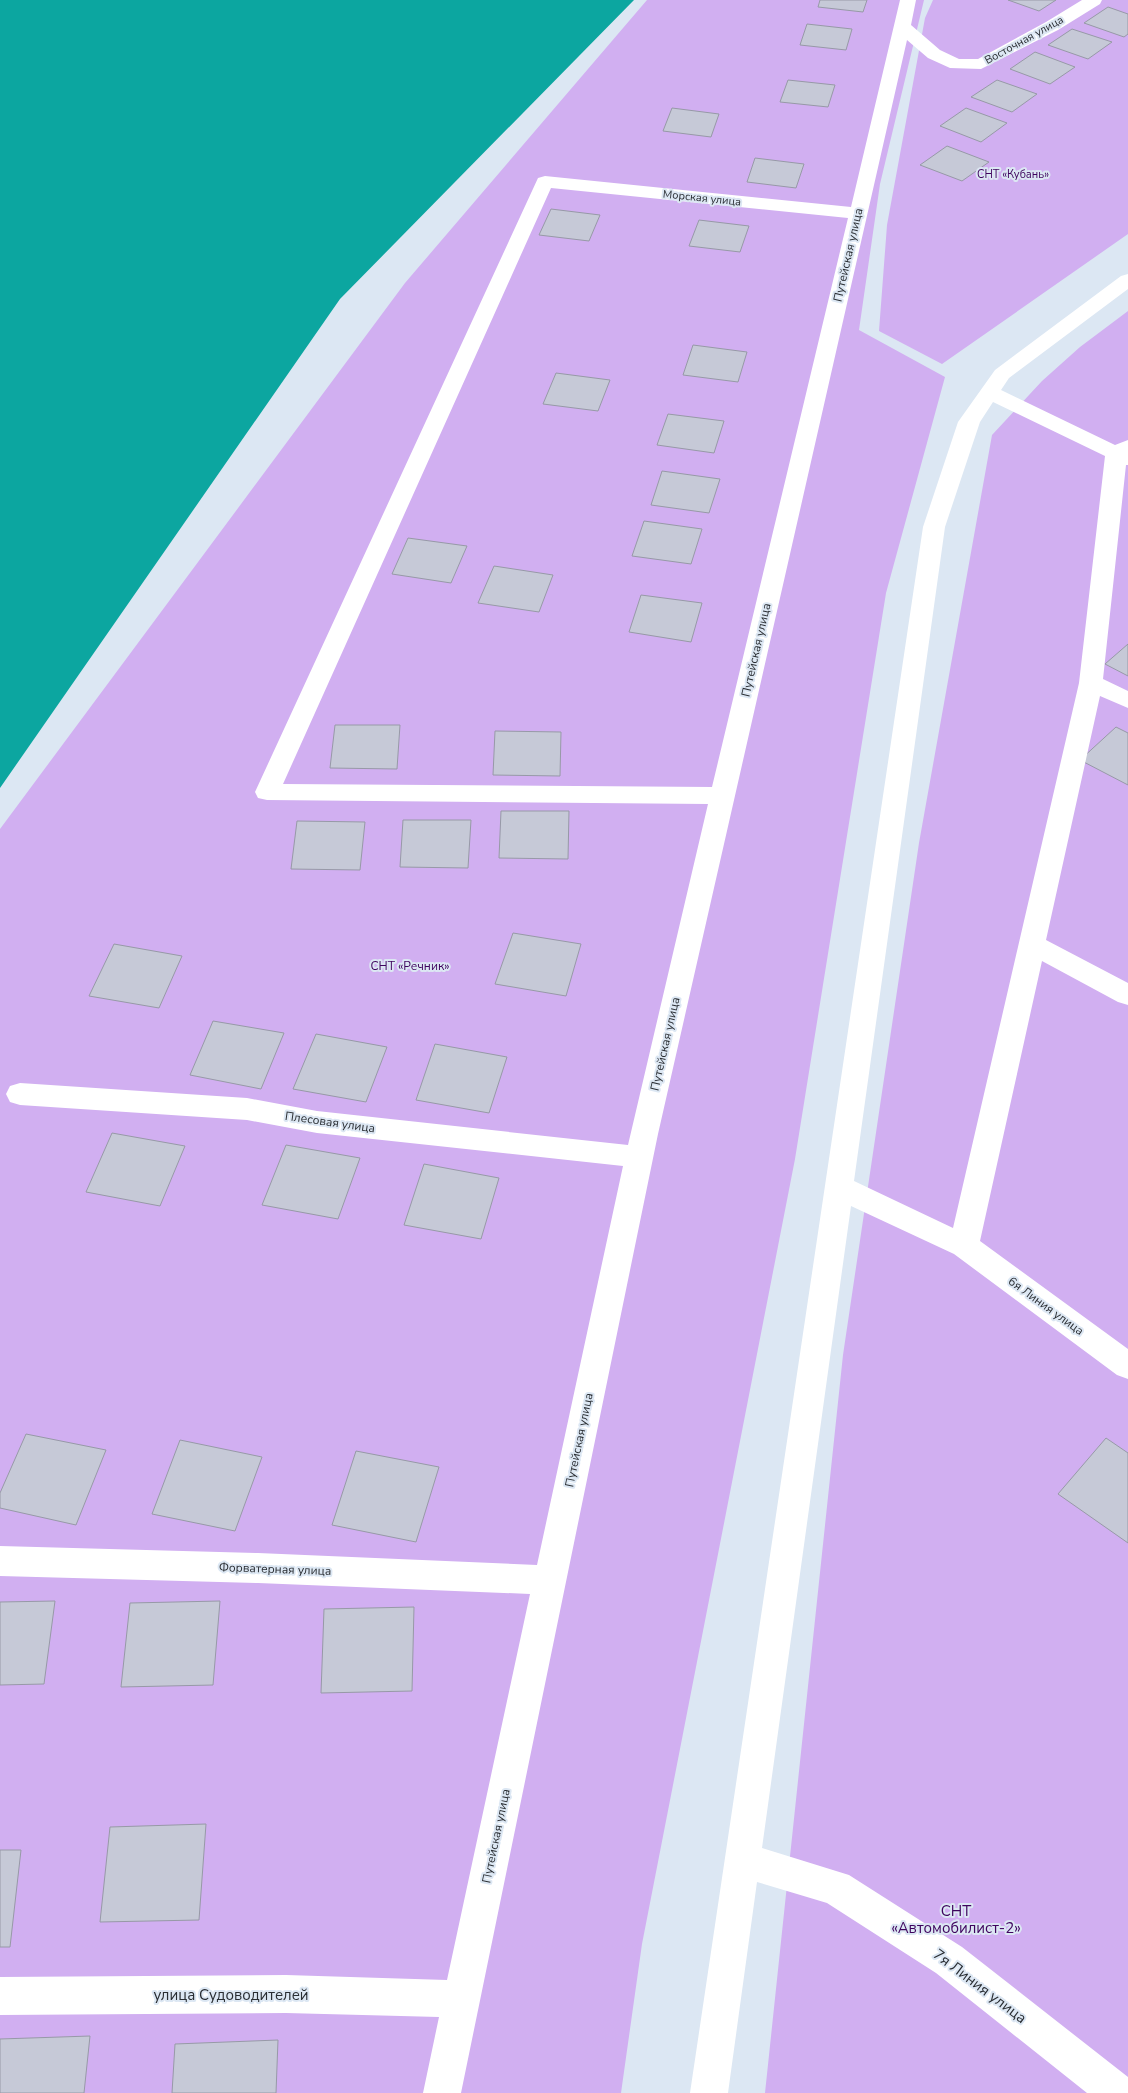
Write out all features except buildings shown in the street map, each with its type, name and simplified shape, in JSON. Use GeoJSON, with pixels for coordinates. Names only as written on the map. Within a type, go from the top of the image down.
{"type":"FeatureCollection","features":[{"type":"Feature","properties":{"kind":"street","name":"Восточная улица"},"geometry":{"type":"LineString","coordinates":[[905,13],[934,54],[956,64],[981,64],[1052,26],[1094,0]]}},
{"type":"Feature","properties":{"kind":"street","name":"Путейская улица"},"geometry":{"type":"LineString","coordinates":[[442,2093],[639,1157],[905,13]]}},
{"type":"Feature","properties":{"kind":"street","name":"Морская улица"},"geometry":{"type":"LineString","coordinates":[[722,796],[471,796],[267,792],[545,182],[858,213]]}},
{"type":"Feature","properties":{"kind":"street"},"geometry":{"type":"LineString","coordinates":[[709,2093],[934,527],[969,422],[1002,374],[1128,280]]}},
{"type":"Feature","properties":{"kind":"street"},"geometry":{"type":"LineString","coordinates":[[964,1246],[1091,683],[1124,453],[989,392]]}},
{"type":"Feature","properties":{"kind":"street"},"geometry":{"type":"LineString","coordinates":[[1091,683],[1128,700]]}},
{"type":"Feature","properties":{"kind":"street"},"geometry":{"type":"LineString","coordinates":[[1032,944],[1128,995]]}},
{"type":"Feature","properties":{"kind":"street","name":"Плесовая улица"},"geometry":{"type":"LineString","coordinates":[[20,1094],[247,1109],[317,1122],[639,1157]]}},
{"type":"Feature","properties":{"kind":"street","name":"6я Линия улица"},"geometry":{"type":"LineString","coordinates":[[840,1187],[964,1246],[1128,1366]]}},
{"type":"Feature","properties":{"kind":"street","name":"Форватерная улица"},"geometry":{"type":"LineString","coordinates":[[0,1561],[258,1568],[549,1580]]}},
{"type":"Feature","properties":{"kind":"street","name":"7я Линия улица"},"geometry":{"type":"LineString","coordinates":[[743,1860],[836,1888],[949,1960],[1118,2093]]}},
{"type":"Feature","properties":{"kind":"street","name":"улица Судоводителей"},"geometry":{"type":"LineString","coordinates":[[0,1996],[286,1994],[461,1999]]}},
{"type":"Feature","properties":{"kind":"green space","name":"СНТ «Речник»"},"geometry":{"type":"Polygon","coordinates":[[[647,0],[924,0],[880,184],[859,330],[945,377],[886,593],[795,1159],[642,1944],[621,2093],[0,2093],[0,829],[405,283],[647,0]]]}},
{"type":"Feature","properties":{"kind":"green space","name":"СНТ «Кубань»"},"geometry":{"type":"Polygon","coordinates":[[[933,0],[1128,0],[1128,234],[942,364],[879,331],[887,225],[925,18],[933,0]]]}},
{"type":"Feature","properties":{"kind":"green space","name":"СНТ «Автомобилист-2»"},"geometry":{"type":"Polygon","coordinates":[[[1128,311],[1128,2093],[765,2093],[843,1355],[919,843],[992,435],[1042,381],[1080,347],[1128,311]]]}},
{"type":"Feature","properties":{"kind":"shaded area"},"geometry":{"type":"Polygon","coordinates":[[[0,0],[634,0],[340,299],[0,788],[0,0]]]}}]}
